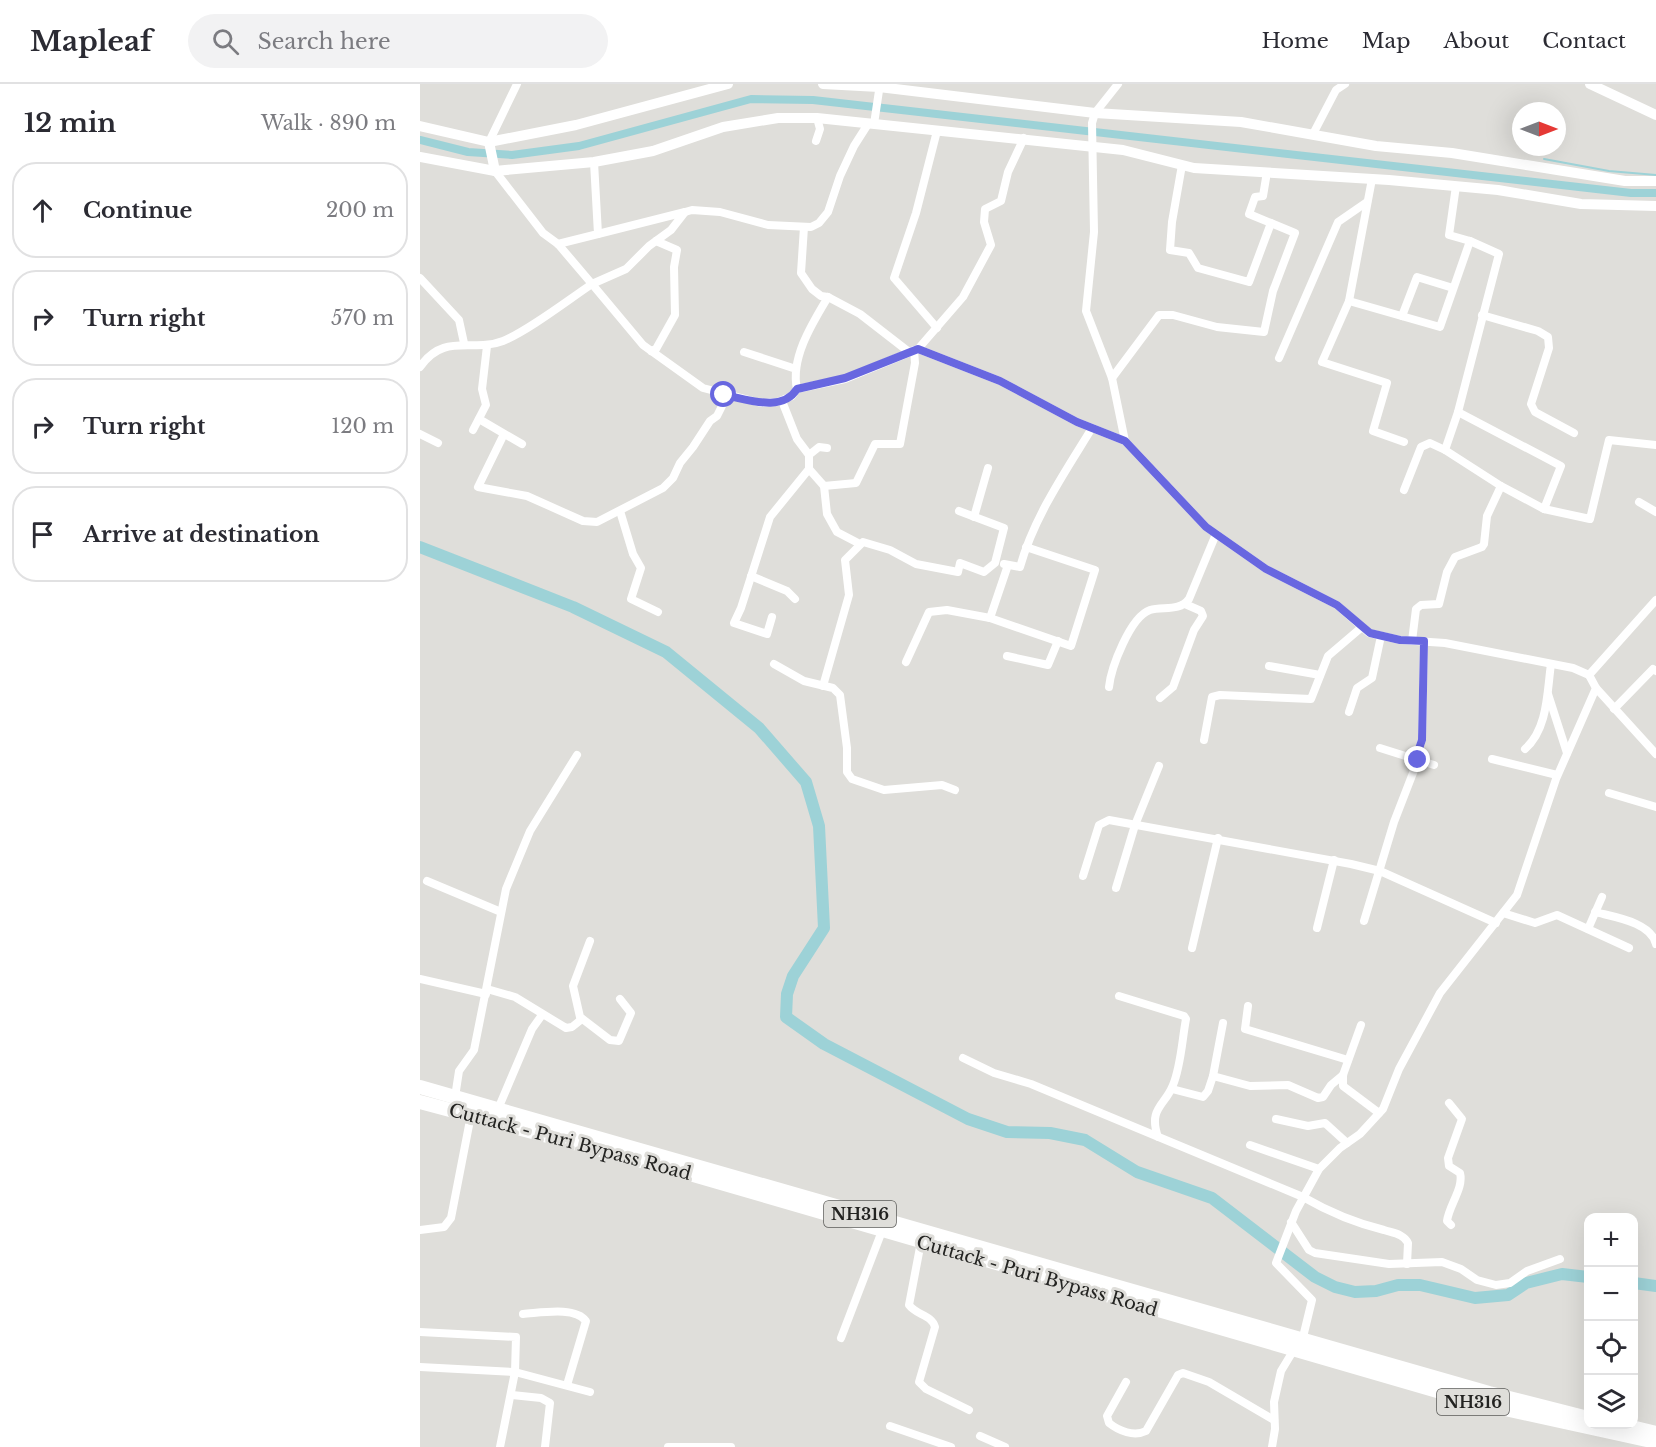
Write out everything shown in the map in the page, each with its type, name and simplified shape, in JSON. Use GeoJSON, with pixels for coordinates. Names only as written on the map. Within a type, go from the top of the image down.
{"type":"FeatureCollection","features":[{"type":"Feature","properties":{"kind":"highway","name":"Cuttack - Puri Bypass Road"},"geometry":{"type":"LineString","coordinates":[[420,1087],[1297,1344],[1482,1404],[1656,1442]]}},
{"type":"Feature","properties":{"kind":"highway","name":"Cuttack - Puri Bypass Road"},"geometry":{"type":"LineString","coordinates":[[420,1102],[630,1157],[921,1242],[1297,1344],[1584,1417]]}},
{"type":"Feature","properties":{"kind":"highway"},"geometry":{"type":"LineString","coordinates":[[1638,1429],[1656,1433]]}},
{"type":"Feature","properties":{"kind":"street"},"geometry":{"type":"LineString","coordinates":[[518,84],[490,146],[494,167],[543,233],[558,244],[631,332],[651,351],[704,388],[727,396],[761,402],[782,401],[792,396],[797,389],[796,369],[813,321],[828,297]]}},
{"type":"Feature","properties":{"kind":"street"},"geometry":{"type":"LineString","coordinates":[[420,126],[490,146],[728,84]]}},
{"type":"Feature","properties":{"kind":"street"},"geometry":{"type":"LineString","coordinates":[[823,84],[879,86],[1094,118],[1241,122],[1376,146],[1452,153],[1625,181],[1656,182]]}},
{"type":"Feature","properties":{"kind":"street"},"geometry":{"type":"LineString","coordinates":[[1118,84],[1094,118],[1091,142],[1094,232],[1086,311],[1112,378],[1125,441]]}},
{"type":"Feature","properties":{"kind":"street"},"geometry":{"type":"LineString","coordinates":[[1313,134],[1336,90],[1345,84]]}},
{"type":"Feature","properties":{"kind":"street"},"geometry":{"type":"LineString","coordinates":[[1590,84],[1607,88],[1656,115]]}},
{"type":"Feature","properties":{"kind":"street"},"geometry":{"type":"LineString","coordinates":[[558,244],[699,209],[759,224],[811,227],[819,223],[828,212],[840,176],[854,146],[871,124],[876,110],[879,86]]}},
{"type":"Feature","properties":{"kind":"street"},"geometry":{"type":"LineString","coordinates":[[420,157],[494,167],[594,162],[653,151],[723,128],[778,118],[818,118],[937,131],[1091,142],[1194,168],[1372,178],[1456,186],[1581,204],[1656,206]]}},
{"type":"Feature","properties":{"kind":"street"},"geometry":{"type":"LineString","coordinates":[[816,141],[820,129],[818,118]]}},
{"type":"Feature","properties":{"kind":"street"},"geometry":{"type":"LineString","coordinates":[[937,131],[915,213],[894,278],[937,328]]}},
{"type":"Feature","properties":{"kind":"street"},"geometry":{"type":"LineString","coordinates":[[797,389],[845,378],[914,350],[937,328],[963,297],[991,245],[984,222],[985,209],[1001,201],[1008,172],[1024,138]]}},
{"type":"Feature","properties":{"kind":"street"},"geometry":{"type":"LineString","coordinates":[[594,162],[598,234]]}},
{"type":"Feature","properties":{"kind":"street"},"geometry":{"type":"LineString","coordinates":[[1182,165],[1172,222],[1170,250],[1189,253],[1198,268],[1249,282],[1271,223]]}},
{"type":"Feature","properties":{"kind":"street"},"geometry":{"type":"LineString","coordinates":[[1112,378],[1159,315],[1173,315],[1217,327],[1264,332],[1273,291],[1295,233],[1249,214],[1255,197],[1263,196],[1267,172]]}},
{"type":"Feature","properties":{"kind":"street"},"geometry":{"type":"LineString","coordinates":[[1372,178],[1349,301],[1322,362],[1387,383],[1373,432],[1404,442]]}},
{"type":"Feature","properties":{"kind":"street"},"geometry":{"type":"LineString","coordinates":[[1445,450],[1458,412],[1499,254],[1449,236],[1456,186]]}},
{"type":"Feature","properties":{"kind":"street"},"geometry":{"type":"LineString","coordinates":[[1279,358],[1338,222],[1367,202]]}},
{"type":"Feature","properties":{"kind":"street"},"geometry":{"type":"LineString","coordinates":[[420,367],[427,358],[442,348],[464,343],[487,346],[505,341],[592,284],[626,269],[671,230],[685,212]]}},
{"type":"Feature","properties":{"kind":"street"},"geometry":{"type":"LineString","coordinates":[[804,227],[801,273],[821,297],[828,297],[914,350],[1000,381],[1092,428],[1125,441],[1206,527],[1266,569],[1337,605],[1370,633],[1412,641],[1445,643],[1573,668],[1589,675],[1596,688],[1656,754]]}},
{"type":"Feature","properties":{"kind":"street"},"geometry":{"type":"LineString","coordinates":[[651,351],[656,349],[675,315],[676,250],[656,241]]}},
{"type":"Feature","properties":{"kind":"street"},"geometry":{"type":"LineString","coordinates":[[1349,301],[1440,327],[1470,242]]}},
{"type":"Feature","properties":{"kind":"street"},"geometry":{"type":"LineString","coordinates":[[1402,316],[1417,277],[1454,288]]}},
{"type":"Feature","properties":{"kind":"street"},"geometry":{"type":"LineString","coordinates":[[420,278],[459,320],[464,343]]}},
{"type":"Feature","properties":{"kind":"street"},"geometry":{"type":"LineString","coordinates":[[1482,315],[1538,331],[1548,337],[1549,348],[1531,404],[1535,412],[1574,433]]}},
{"type":"Feature","properties":{"kind":"street"},"geometry":{"type":"LineString","coordinates":[[473,430],[486,405],[482,389],[487,346]]}},
{"type":"Feature","properties":{"kind":"street"},"geometry":{"type":"LineString","coordinates":[[824,486],[856,483],[875,444],[900,444],[915,363],[914,350]]}},
{"type":"Feature","properties":{"kind":"street"},"geometry":{"type":"LineString","coordinates":[[744,352],[796,369]]}},
{"type":"Feature","properties":{"kind":"street"},"geometry":{"type":"LineString","coordinates":[[504,434],[478,487],[527,496],[590,523],[652,495],[673,477],[680,463],[710,421],[717,416],[727,396]]}},
{"type":"Feature","properties":{"kind":"street"},"geometry":{"type":"LineString","coordinates":[[771,617],[767,634],[734,623],[770,517],[809,469],[809,455],[797,439],[782,401]]}},
{"type":"Feature","properties":{"kind":"street"},"geometry":{"type":"LineString","coordinates":[[1458,412],[1561,466],[1545,509]]}},
{"type":"Feature","properties":{"kind":"street"},"geometry":{"type":"LineString","coordinates":[[479,419],[522,444]]}},
{"type":"Feature","properties":{"kind":"street"},"geometry":{"type":"LineString","coordinates":[[995,563],[1020,567],[1026,547],[1054,492],[1092,428]]}},
{"type":"Feature","properties":{"kind":"street"},"geometry":{"type":"LineString","coordinates":[[420,434],[438,443]]}},
{"type":"Feature","properties":{"kind":"street"},"geometry":{"type":"LineString","coordinates":[[1404,490],[1421,447],[1430,443],[1545,509],[1590,519],[1609,440],[1656,445]]}},
{"type":"Feature","properties":{"kind":"street"},"geometry":{"type":"LineString","coordinates":[[809,455],[819,447],[827,448]]}},
{"type":"Feature","properties":{"kind":"street"},"geometry":{"type":"LineString","coordinates":[[974,517],[988,468]]}},
{"type":"Feature","properties":{"kind":"street"},"geometry":{"type":"LineString","coordinates":[[809,469],[824,486],[827,514],[837,532],[860,544]]}},
{"type":"Feature","properties":{"kind":"street"},"geometry":{"type":"LineString","coordinates":[[1412,641],[1416,609],[1421,605],[1438,604],[1447,572],[1455,557],[1482,547],[1484,544],[1487,516],[1502,486]]}},
{"type":"Feature","properties":{"kind":"street"},"geometry":{"type":"LineString","coordinates":[[1640,502],[1656,512]]}},
{"type":"Feature","properties":{"kind":"street"},"geometry":{"type":"LineString","coordinates":[[620,511],[633,554],[641,568],[632,599],[658,612]]}},
{"type":"Feature","properties":{"kind":"street"},"geometry":{"type":"LineString","coordinates":[[822,686],[849,595],[845,560],[860,544],[863,542],[890,550],[915,564],[958,572],[960,563],[984,572],[995,563],[1004,528],[959,511]]}},
{"type":"Feature","properties":{"kind":"street"},"geometry":{"type":"LineString","coordinates":[[1185,604],[1216,534]]}},
{"type":"Feature","properties":{"kind":"street"},"geometry":{"type":"LineString","coordinates":[[906,662],[929,612],[947,610],[990,618],[1071,646],[1095,570],[1026,547]]}},
{"type":"Feature","properties":{"kind":"street"},"geometry":{"type":"LineString","coordinates":[[990,618],[1008,565]]}},
{"type":"Feature","properties":{"kind":"street"},"geometry":{"type":"LineString","coordinates":[[750,576],[787,591],[795,598]]}},
{"type":"Feature","properties":{"kind":"street"},"geometry":{"type":"LineString","coordinates":[[1589,675],[1656,600]]}},
{"type":"Feature","properties":{"kind":"street"},"geometry":{"type":"LineString","coordinates":[[1109,687],[1110,674],[1121,646],[1142,616],[1148,611],[1185,604],[1201,611],[1203,616],[1194,630],[1173,687],[1160,698]]}},
{"type":"Feature","properties":{"kind":"street"},"geometry":{"type":"LineString","coordinates":[[1204,740],[1212,697],[1240,695],[1306,701],[1314,697],[1328,656],[1362,627]]}},
{"type":"Feature","properties":{"kind":"street"},"geometry":{"type":"LineString","coordinates":[[1349,712],[1357,688],[1372,678],[1381,636]]}},
{"type":"Feature","properties":{"kind":"street"},"geometry":{"type":"LineString","coordinates":[[1007,656],[1048,665],[1058,641]]}},
{"type":"Feature","properties":{"kind":"street"},"geometry":{"type":"LineString","coordinates":[[1364,921],[1422,740],[1424,641]]}},
{"type":"Feature","properties":{"kind":"street"},"geometry":{"type":"LineString","coordinates":[[774,664],[804,681],[833,688],[840,695],[848,748],[846,763],[852,779],[884,790],[942,784],[955,790]]}},
{"type":"Feature","properties":{"kind":"street"},"geometry":{"type":"LineString","coordinates":[[1526,749],[1536,740],[1544,715],[1551,664]]}},
{"type":"Feature","properties":{"kind":"street"},"geometry":{"type":"LineString","coordinates":[[1269,666],[1320,675]]}},
{"type":"Feature","properties":{"kind":"street"},"geometry":{"type":"LineString","coordinates":[[1614,709],[1653,669],[1656,671]]}},
{"type":"Feature","properties":{"kind":"street"},"geometry":{"type":"LineString","coordinates":[[1272,1447],[1274,1402],[1281,1371],[1297,1344],[1312,1300],[1276,1263],[1289,1226],[1319,1169],[1360,1134],[1380,1113],[1399,1069],[1440,993],[1517,895],[1557,775],[1596,688]]}},
{"type":"Feature","properties":{"kind":"street"},"geometry":{"type":"LineString","coordinates":[[1547,691],[1567,753]]}},
{"type":"Feature","properties":{"kind":"street"},"geometry":{"type":"LineString","coordinates":[[1380,748],[1434,765]]}},
{"type":"Feature","properties":{"kind":"street"},"geometry":{"type":"LineString","coordinates":[[455,1096],[459,1071],[474,1050],[506,889],[530,831],[577,755]]}},
{"type":"Feature","properties":{"kind":"street"},"geometry":{"type":"LineString","coordinates":[[1492,759],[1557,775]]}},
{"type":"Feature","properties":{"kind":"street"},"geometry":{"type":"LineString","coordinates":[[1116,888],[1135,825],[1159,766]]}},
{"type":"Feature","properties":{"kind":"street"},"geometry":{"type":"LineString","coordinates":[[1609,793],[1656,807]]}},
{"type":"Feature","properties":{"kind":"street"},"geometry":{"type":"LineString","coordinates":[[1083,876],[1102,822],[1109,820],[1218,838],[1380,872],[1496,923]]}},
{"type":"Feature","properties":{"kind":"street"},"geometry":{"type":"LineString","coordinates":[[1192,948],[1218,838]]}},
{"type":"Feature","properties":{"kind":"street"},"geometry":{"type":"LineString","coordinates":[[1317,928],[1334,861]]}},
{"type":"Feature","properties":{"kind":"street"},"geometry":{"type":"LineString","coordinates":[[427,881],[501,912]]}},
{"type":"Feature","properties":{"kind":"street"},"geometry":{"type":"LineString","coordinates":[[1588,929],[1602,897]]}},
{"type":"Feature","properties":{"kind":"street"},"geometry":{"type":"LineString","coordinates":[[1596,912],[1632,922],[1652,935],[1656,944]]}},
{"type":"Feature","properties":{"kind":"street"},"geometry":{"type":"LineString","coordinates":[[1503,914],[1535,923],[1557,915],[1629,948]]}},
{"type":"Feature","properties":{"kind":"street"},"geometry":{"type":"LineString","coordinates":[[590,941],[573,986],[582,1019],[610,1040],[618,1041],[631,1013],[620,999]]}},
{"type":"Feature","properties":{"kind":"street"},"geometry":{"type":"LineString","coordinates":[[420,979],[515,997],[566,1028],[572,1027],[582,1019]]}},
{"type":"Feature","properties":{"kind":"street"},"geometry":{"type":"LineString","coordinates":[[1119,996],[1184,1016],[1186,1020],[1172,1089],[1159,1104],[1157,1112],[1155,1127],[1158,1137]]}},
{"type":"Feature","properties":{"kind":"street"},"geometry":{"type":"LineString","coordinates":[[1248,1006],[1245,1029],[1348,1060]]}},
{"type":"Feature","properties":{"kind":"street"},"geometry":{"type":"LineString","coordinates":[[498,1109],[532,1029],[542,1015]]}},
{"type":"Feature","properties":{"kind":"street"},"geometry":{"type":"LineString","coordinates":[[1172,1089],[1203,1097],[1208,1092],[1223,1023]]}},
{"type":"Feature","properties":{"kind":"street"},"geometry":{"type":"LineString","coordinates":[[1361,1025],[1343,1075],[1343,1086],[1380,1113]]}},
{"type":"Feature","properties":{"kind":"street"},"geometry":{"type":"LineString","coordinates":[[963,1058],[1303,1197],[1324,1209],[1367,1226],[1404,1236],[1408,1243],[1407,1264]]}},
{"type":"Feature","properties":{"kind":"street"},"geometry":{"type":"LineString","coordinates":[[1213,1076],[1250,1086],[1288,1084],[1318,1098],[1323,1097],[1331,1085],[1343,1075]]}},
{"type":"Feature","properties":{"kind":"street"},"geometry":{"type":"LineString","coordinates":[[1449,1103],[1462,1119],[1448,1158],[1449,1166],[1460,1173],[1461,1179],[1448,1215],[1447,1221],[1451,1225]]}},
{"type":"Feature","properties":{"kind":"street"},"geometry":{"type":"LineString","coordinates":[[420,1230],[444,1227],[451,1218],[471,1115]]}},
{"type":"Feature","properties":{"kind":"street"},"geometry":{"type":"LineString","coordinates":[[1275,1119],[1308,1126],[1325,1123],[1347,1143]]}},
{"type":"Feature","properties":{"kind":"street"},"geometry":{"type":"LineString","coordinates":[[1250,1145],[1319,1169]]}},
{"type":"Feature","properties":{"kind":"street"},"geometry":{"type":"LineString","coordinates":[[1289,1226],[1309,1250],[1315,1253],[1378,1263],[1453,1264],[1477,1280],[1496,1285],[1510,1283],[1527,1271],[1560,1259]]}},
{"type":"Feature","properties":{"kind":"street"},"geometry":{"type":"LineString","coordinates":[[841,1338],[882,1231]]}},
{"type":"Feature","properties":{"kind":"street"},"geometry":{"type":"LineString","coordinates":[[921,1242],[909,1305],[920,1315],[931,1319],[935,1327],[919,1382],[926,1389],[969,1410]]}},
{"type":"Feature","properties":{"kind":"street"},"geometry":{"type":"LineString","coordinates":[[523,1314],[573,1314],[579,1315],[586,1321],[567,1385]]}},
{"type":"Feature","properties":{"kind":"street"},"geometry":{"type":"LineString","coordinates":[[420,1332],[516,1337],[512,1395],[500,1447]]}},
{"type":"Feature","properties":{"kind":"street"},"geometry":{"type":"LineString","coordinates":[[420,1367],[515,1372],[590,1392]]}},
{"type":"Feature","properties":{"kind":"street"},"geometry":{"type":"LineString","coordinates":[[1126,1382],[1107,1416],[1109,1424],[1126,1432],[1138,1434],[1146,1431],[1178,1375],[1182,1373],[1209,1382],[1274,1420]]}},
{"type":"Feature","properties":{"kind":"street"},"geometry":{"type":"LineString","coordinates":[[512,1395],[545,1399],[550,1402],[545,1447]]}},
{"type":"Feature","properties":{"kind":"street"},"geometry":{"type":"LineString","coordinates":[[890,1426],[951,1447]]}},
{"type":"Feature","properties":{"kind":"street"},"geometry":{"type":"LineString","coordinates":[[980,1436],[1005,1447]]}},
{"type":"Feature","properties":{"kind":"street"},"geometry":{"type":"LineString","coordinates":[[668,1447],[731,1447]]}},
{"type":"Feature","properties":{"kind":"waterway"},"geometry":{"type":"LineString","coordinates":[[420,140],[468,152],[512,155],[579,146],[751,99],[813,100],[1631,193],[1656,193]]}},
{"type":"Feature","properties":{"kind":"waterway"},"geometry":{"type":"LineString","coordinates":[[1544,159],[1609,171],[1656,175]]}},
{"type":"Feature","properties":{"kind":"waterway"},"geometry":{"type":"LineString","coordinates":[[420,547],[573,607],[666,652],[759,728],[806,782],[819,826],[824,928],[793,976],[787,994],[786,1017],[824,1044],[968,1119],[1007,1132],[1050,1133],[1085,1140],[1137,1172],[1212,1198],[1315,1277],[1335,1287],[1355,1292],[1376,1291],[1398,1285],[1420,1285],[1475,1298],[1508,1295],[1526,1283],[1562,1274],[1584,1277]]}},
{"type":"Feature","properties":{"kind":"waterway"},"geometry":{"type":"LineString","coordinates":[[1638,1284],[1656,1286]]}},
{"type":"Feature","properties":{"kind":"route"},"geometry":{"type":"LineString","coordinates":[[724,395],[761,402],[778,402],[792,396],[797,389],[827,384],[918,349],[1000,381],[1077,422],[1125,441],[1206,527],[1266,569],[1337,605],[1370,633],[1400,640],[1424,641],[1422,740],[1415,760],[1418,760]]}}]}
